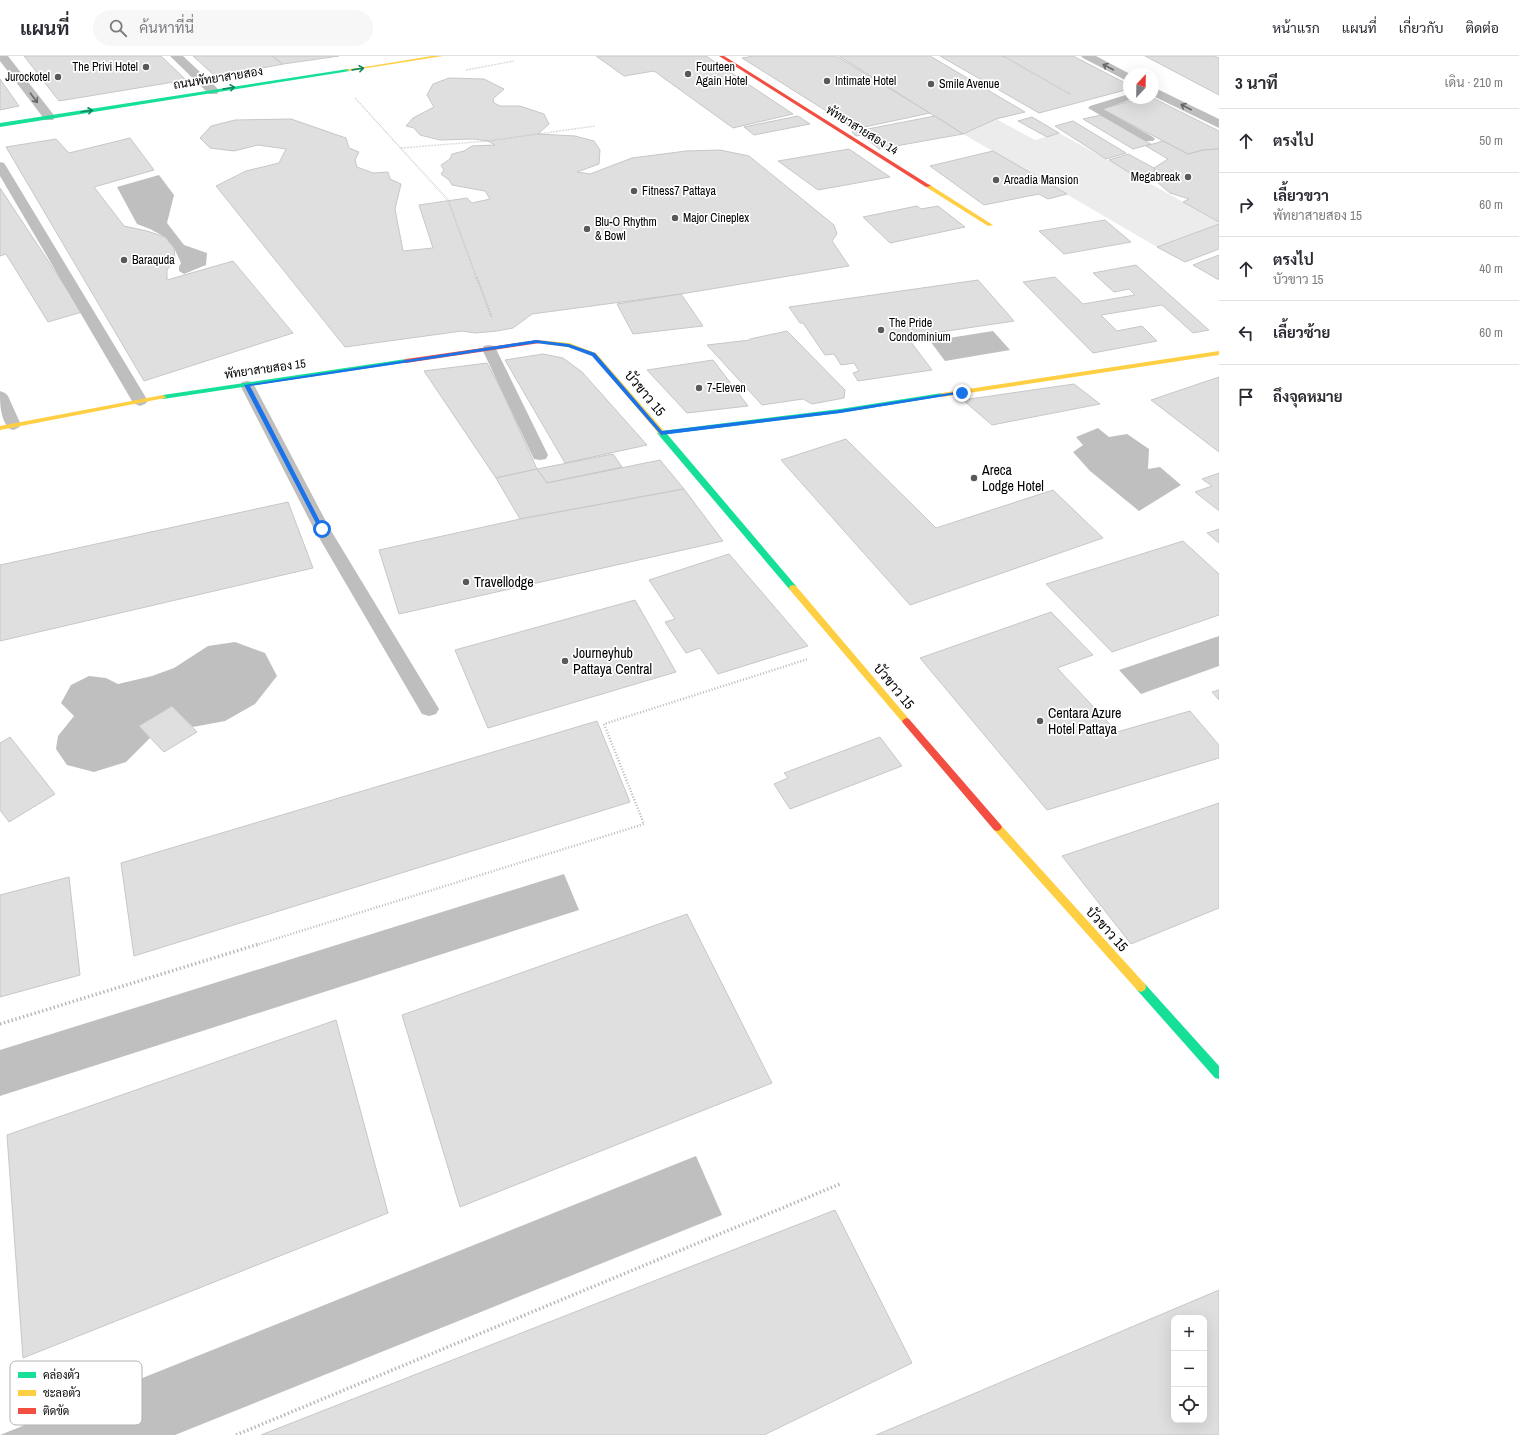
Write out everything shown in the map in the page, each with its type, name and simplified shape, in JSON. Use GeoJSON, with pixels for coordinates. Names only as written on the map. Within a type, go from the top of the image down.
{"type":"FeatureCollection","features":[{"type":"Feature","properties":{"kind":"street"},"geometry":{"type":"LineString","coordinates":[[2,56],[49,118]]}},
{"type":"Feature","properties":{"kind":"street"},"geometry":{"type":"LineString","coordinates":[[176,56],[213,91]]}},
{"type":"Feature","properties":{"kind":"street","name":"ถนนพัทยาสายสอง"},"geometry":{"type":"LineString","coordinates":[[0,125],[441,56]]}},
{"type":"Feature","properties":{"kind":"street","name":"พัทยาสายสอง 14"},"geometry":{"type":"LineString","coordinates":[[721,56],[990,225]]}},
{"type":"Feature","properties":{"kind":"street"},"geometry":{"type":"LineString","coordinates":[[1087,56],[1123,75]]}},
{"type":"Feature","properties":{"kind":"street"},"geometry":{"type":"LineString","coordinates":[[1159,94],[1219,124]]}},
{"type":"Feature","properties":{"kind":"street","name":"พัทยาสายสอง 15"},"geometry":{"type":"LineString","coordinates":[[7,427],[140,401],[536,342]]}},
{"type":"Feature","properties":{"kind":"street","name":"บัวขาว 15"},"geometry":{"type":"LineString","coordinates":[[536,342],[569,345],[594,354],[1010,843],[1219,1074]]}},
{"type":"Feature","properties":{"kind":"street"},"geometry":{"type":"LineString","coordinates":[[661,433],[840,412],[1219,353]]}},
{"type":"Feature","properties":{"kind":"lane"},"geometry":{"type":"LineString","coordinates":[[1094,108],[1123,99]]}},
{"type":"Feature","properties":{"kind":"lane"},"geometry":{"type":"LineString","coordinates":[[1094,108],[1149,138]]}},
{"type":"Feature","properties":{"kind":"lane"},"geometry":{"type":"LineString","coordinates":[[0,166],[140,401]]}},
{"type":"Feature","properties":{"kind":"lane"},"geometry":{"type":"LineString","coordinates":[[489,349],[540,455]]}},
{"type":"Feature","properties":{"kind":"lane"},"geometry":{"type":"LineString","coordinates":[[247,385],[322,529],[429,709]]}},
{"type":"Feature","properties":{"kind":"lane"},"geometry":{"type":"LineString","coordinates":[[0,396],[7,427]]}},
{"type":"Feature","properties":{"kind":"path"},"geometry":{"type":"LineString","coordinates":[[1003,56],[1094,108]]}},
{"type":"Feature","properties":{"kind":"path"},"geometry":{"type":"LineString","coordinates":[[464,70],[514,62]]}},
{"type":"Feature","properties":{"kind":"path"},"geometry":{"type":"LineString","coordinates":[[353,96],[448,200],[494,324]]}},
{"type":"Feature","properties":{"kind":"path"},"geometry":{"type":"LineString","coordinates":[[400,148],[488,141],[595,126]]}},
{"type":"Feature","properties":{"kind":"path"},"geometry":{"type":"LineString","coordinates":[[0,1024],[644,824],[604,724],[843,648]]}},
{"type":"Feature","properties":{"kind":"path"},"geometry":{"type":"LineString","coordinates":[[236,1435],[840,1184]]}},
{"type":"Feature","properties":{"kind":"shaded area"},"geometry":{"type":"Polygon","coordinates":[[[996,119],[1035,140],[1059,133],[1219,222],[1219,224],[1157,247],[963,134],[996,119]]]}},
{"type":"Feature","properties":{"kind":"shaded area"},"geometry":{"type":"Polygon","coordinates":[[[159,175],[174,195],[167,223],[184,245],[207,253],[206,265],[184,274],[179,271],[181,263],[174,248],[165,237],[137,224],[117,187],[159,175]]]}},
{"type":"Feature","properties":{"kind":"shaded area"},"geometry":{"type":"Polygon","coordinates":[[[993,331],[1010,350],[945,361],[930,341],[993,331]]]}},
{"type":"Feature","properties":{"kind":"shaded area"},"geometry":{"type":"Polygon","coordinates":[[[1098,428],[1109,437],[1127,434],[1149,449],[1148,469],[1160,467],[1181,485],[1139,511],[1090,471],[1073,452],[1083,445],[1076,437],[1098,428]]]}},
{"type":"Feature","properties":{"kind":"shaded area"},"geometry":{"type":"Polygon","coordinates":[[[1219,636],[1219,666],[1141,694],[1119,670],[1219,636]]]}},
{"type":"Feature","properties":{"kind":"shaded area"},"geometry":{"type":"Polygon","coordinates":[[[235,642],[265,653],[277,676],[255,704],[225,721],[193,727],[172,707],[139,726],[150,738],[126,762],[94,772],[67,765],[56,749],[58,736],[74,716],[61,703],[71,685],[89,676],[106,678],[118,684],[152,676],[174,668],[208,646],[235,642]]]}},
{"type":"Feature","properties":{"kind":"shaded area"},"geometry":{"type":"Polygon","coordinates":[[[564,874],[579,910],[0,1096],[0,1050],[564,874]]]}},
{"type":"Feature","properties":{"kind":"shaded area"},"geometry":{"type":"Polygon","coordinates":[[[696,1156],[722,1215],[175,1435],[0,1435],[25,1425],[142,1425],[142,1378],[696,1156]]]}},
{"type":"Feature","properties":{"kind":"building"},"geometry":{"type":"Polygon","coordinates":[[[24,56],[161,56],[186,80],[59,101],[24,56]]]}},
{"type":"Feature","properties":{"kind":"building"},"geometry":{"type":"Polygon","coordinates":[[[193,56],[272,56],[283,64],[216,77],[193,56]]]}},
{"type":"Feature","properties":{"kind":"building"},"geometry":{"type":"Polygon","coordinates":[[[272,56],[339,56],[283,64],[272,56]]]}},
{"type":"Feature","properties":{"kind":"building"},"geometry":{"type":"Polygon","coordinates":[[[596,56],[706,56],[793,114],[733,128],[654,71],[624,76],[596,56]]]}},
{"type":"Feature","properties":{"kind":"building","name":"Intimate Hotel"},"geometry":{"type":"Polygon","coordinates":[[[754,56],[836,56],[930,113],[855,129],[742,58],[754,56]]]}},
{"type":"Feature","properties":{"kind":"building","name":"Smile Avenue"},"geometry":{"type":"Polygon","coordinates":[[[839,56],[930,56],[1025,112],[996,119],[963,134],[839,56]]]}},
{"type":"Feature","properties":{"kind":"building"},"geometry":{"type":"Polygon","coordinates":[[[940,56],[1073,56],[1123,82],[1123,91],[1039,113],[940,56]]]}},
{"type":"Feature","properties":{"kind":"building"},"geometry":{"type":"Polygon","coordinates":[[[1145,56],[1214,56],[1219,58],[1219,95],[1145,56]]]}},
{"type":"Feature","properties":{"kind":"building"},"geometry":{"type":"Polygon","coordinates":[[[449,78],[484,79],[504,89],[493,99],[494,103],[500,106],[520,106],[544,114],[549,124],[538,134],[575,136],[594,141],[600,150],[599,164],[577,172],[590,174],[632,158],[686,151],[720,150],[749,156],[834,225],[837,234],[832,241],[849,266],[681,294],[532,314],[513,328],[497,331],[475,333],[462,331],[345,347],[216,186],[246,171],[279,163],[286,149],[258,145],[234,151],[210,148],[200,138],[211,126],[235,120],[291,119],[346,138],[349,148],[359,152],[355,160],[357,167],[373,173],[388,172],[390,179],[401,184],[395,209],[403,251],[433,248],[419,205],[467,198],[472,203],[490,199],[485,191],[452,185],[449,180],[441,174],[444,170],[441,165],[450,159],[452,154],[464,151],[472,146],[495,145],[488,141],[473,139],[440,140],[420,135],[414,128],[406,126],[413,118],[434,107],[427,95],[433,84],[449,78]]]}},
{"type":"Feature","properties":{"kind":"building"},"geometry":{"type":"Polygon","coordinates":[[[0,79],[19,106],[0,110],[0,79]]]}},
{"type":"Feature","properties":{"kind":"building"},"geometry":{"type":"Polygon","coordinates":[[[1159,101],[1219,131],[1219,149],[1203,150],[1188,154],[1102,109],[1123,103],[1159,104],[1159,101]]]}},
{"type":"Feature","properties":{"kind":"building"},"geometry":{"type":"Polygon","coordinates":[[[1101,115],[1151,144],[1133,149],[1083,119],[1101,115]]]}},
{"type":"Feature","properties":{"kind":"building"},"geometry":{"type":"Polygon","coordinates":[[[798,116],[810,124],[754,135],[744,127],[798,116]]]}},
{"type":"Feature","properties":{"kind":"building"},"geometry":{"type":"Polygon","coordinates":[[[935,116],[963,134],[879,149],[862,135],[856,136],[852,132],[935,116]]]}},
{"type":"Feature","properties":{"kind":"building"},"geometry":{"type":"Polygon","coordinates":[[[1032,117],[1059,133],[1047,137],[1018,121],[1032,117]]]}},
{"type":"Feature","properties":{"kind":"building"},"geometry":{"type":"Polygon","coordinates":[[[1073,121],[1126,153],[1106,159],[1055,126],[1073,121]]]}},
{"type":"Feature","properties":{"kind":"building","name":"Baraquda"},"geometry":{"type":"Polygon","coordinates":[[[130,138],[154,170],[94,187],[124,226],[165,237],[174,248],[175,259],[167,270],[167,280],[233,261],[293,333],[144,381],[6,147],[56,139],[69,153],[130,138]]]}},
{"type":"Feature","properties":{"kind":"building","name":"Megabreak"},"geometry":{"type":"Polygon","coordinates":[[[1163,141],[1188,154],[1203,150],[1219,149],[1219,222],[1183,202],[1189,199],[1170,193],[1157,182],[1154,168],[1168,159],[1146,146],[1163,141]]]}},
{"type":"Feature","properties":{"kind":"building"},"geometry":{"type":"Polygon","coordinates":[[[849,149],[890,177],[818,190],[778,161],[849,149]]]}},
{"type":"Feature","properties":{"kind":"building","name":"Arcadia Mansion"},"geometry":{"type":"Polygon","coordinates":[[[993,151],[1067,194],[1048,199],[1039,194],[984,205],[930,166],[993,151]]]}},
{"type":"Feature","properties":{"kind":"building"},"geometry":{"type":"Polygon","coordinates":[[[1128,154],[1154,168],[1155,171],[1138,178],[1109,160],[1128,154]]]}},
{"type":"Feature","properties":{"kind":"building"},"geometry":{"type":"Polygon","coordinates":[[[0,188],[82,312],[48,322],[6,254],[0,256],[0,188]]]}},
{"type":"Feature","properties":{"kind":"building"},"geometry":{"type":"Polygon","coordinates":[[[917,206],[921,209],[938,206],[965,227],[890,243],[863,217],[917,206]]]}},
{"type":"Feature","properties":{"kind":"building"},"geometry":{"type":"Polygon","coordinates":[[[1105,220],[1131,242],[1064,254],[1039,231],[1105,220]]]}},
{"type":"Feature","properties":{"kind":"building"},"geometry":{"type":"Polygon","coordinates":[[[1219,224],[1219,249],[1185,262],[1157,247],[1219,224]]]}},
{"type":"Feature","properties":{"kind":"building"},"geometry":{"type":"Polygon","coordinates":[[[1219,255],[1219,280],[1193,265],[1219,255]]]}},
{"type":"Feature","properties":{"kind":"building"},"geometry":{"type":"Polygon","coordinates":[[[1136,265],[1209,330],[1193,333],[1162,305],[1101,315],[1117,331],[1142,326],[1157,341],[1093,353],[1023,282],[1055,277],[1083,304],[1135,295],[1129,289],[1114,292],[1093,273],[1136,265]]]}},
{"type":"Feature","properties":{"kind":"building","name":"The Pride Condominium"},"geometry":{"type":"Polygon","coordinates":[[[978,280],[1014,321],[907,337],[932,370],[858,381],[853,373],[859,371],[854,363],[841,365],[834,354],[825,355],[803,323],[800,323],[789,307],[978,280]]]}},
{"type":"Feature","properties":{"kind":"building"},"geometry":{"type":"Polygon","coordinates":[[[681,294],[703,326],[633,334],[617,304],[681,294]]]}},
{"type":"Feature","properties":{"kind":"building"},"geometry":{"type":"Polygon","coordinates":[[[787,331],[845,390],[844,398],[812,404],[803,399],[762,405],[707,345],[750,340],[787,331]]]}},
{"type":"Feature","properties":{"kind":"building"},"geometry":{"type":"Polygon","coordinates":[[[543,354],[563,358],[582,372],[647,445],[565,463],[505,360],[543,354]]]}},
{"type":"Feature","properties":{"kind":"building","name":"7-Eleven"},"geometry":{"type":"Polygon","coordinates":[[[713,360],[748,406],[687,413],[647,370],[713,360]]]}},
{"type":"Feature","properties":{"kind":"building"},"geometry":{"type":"Polygon","coordinates":[[[487,363],[502,391],[537,469],[496,478],[424,371],[487,363]]]}},
{"type":"Feature","properties":{"kind":"building"},"geometry":{"type":"Polygon","coordinates":[[[1219,377],[1219,452],[1151,400],[1219,377]]]}},
{"type":"Feature","properties":{"kind":"building"},"geometry":{"type":"Polygon","coordinates":[[[1074,384],[1100,404],[992,425],[963,400],[1074,384]]]}},
{"type":"Feature","properties":{"kind":"building"},"geometry":{"type":"Polygon","coordinates":[[[846,439],[936,528],[1053,490],[1103,538],[910,605],[781,460],[846,439]]]}},
{"type":"Feature","properties":{"kind":"building"},"geometry":{"type":"Polygon","coordinates":[[[613,454],[622,467],[547,483],[537,469],[613,454]]]}},
{"type":"Feature","properties":{"kind":"building"},"geometry":{"type":"Polygon","coordinates":[[[660,460],[684,489],[520,519],[496,478],[537,469],[547,483],[660,460]]]}},
{"type":"Feature","properties":{"kind":"building"},"geometry":{"type":"Polygon","coordinates":[[[1219,473],[1218,510],[1195,492],[1212,486],[1202,479],[1219,473]]]}},
{"type":"Feature","properties":{"kind":"building","name":"Travellodge"},"geometry":{"type":"Polygon","coordinates":[[[684,489],[723,541],[399,614],[379,550],[520,519],[684,489]]]}},
{"type":"Feature","properties":{"kind":"building"},"geometry":{"type":"Polygon","coordinates":[[[288,502],[313,568],[0,641],[0,565],[288,502]]]}},
{"type":"Feature","properties":{"kind":"building"},"geometry":{"type":"Polygon","coordinates":[[[1219,529],[1219,543],[1207,533],[1219,529]]]}},
{"type":"Feature","properties":{"kind":"building"},"geometry":{"type":"Polygon","coordinates":[[[1183,541],[1219,574],[1219,615],[1112,652],[1046,584],[1183,541]]]}},
{"type":"Feature","properties":{"kind":"building"},"geometry":{"type":"Polygon","coordinates":[[[729,554],[808,646],[718,674],[700,648],[686,653],[665,622],[675,619],[649,580],[729,554]]]}},
{"type":"Feature","properties":{"kind":"building","name":"Journeyhub Pattaya Central"},"geometry":{"type":"Polygon","coordinates":[[[635,600],[676,672],[488,728],[455,650],[635,600]]]}},
{"type":"Feature","properties":{"kind":"building","name":"Centara Azure Hotel Pattaya"},"geometry":{"type":"Polygon","coordinates":[[[1051,612],[1093,655],[1057,668],[1117,732],[1190,711],[1219,745],[1219,758],[1047,810],[920,658],[1051,612]]]}},
{"type":"Feature","properties":{"kind":"building"},"geometry":{"type":"Polygon","coordinates":[[[1219,690],[1219,700],[1212,692],[1219,690]]]}},
{"type":"Feature","properties":{"kind":"building"},"geometry":{"type":"Polygon","coordinates":[[[172,706],[197,732],[164,752],[139,726],[172,706]]]}},
{"type":"Feature","properties":{"kind":"building"},"geometry":{"type":"Polygon","coordinates":[[[597,721],[630,802],[134,956],[121,863],[597,721]]]}},
{"type":"Feature","properties":{"kind":"building"},"geometry":{"type":"Polygon","coordinates":[[[10,737],[55,794],[9,822],[0,810],[0,743],[10,737]]]}},
{"type":"Feature","properties":{"kind":"building"},"geometry":{"type":"Polygon","coordinates":[[[880,737],[902,766],[790,809],[774,784],[788,778],[784,773],[880,737]]]}},
{"type":"Feature","properties":{"kind":"building"},"geometry":{"type":"Polygon","coordinates":[[[1219,803],[1219,908],[1131,944],[1062,856],[1219,803]]]}},
{"type":"Feature","properties":{"kind":"building"},"geometry":{"type":"Polygon","coordinates":[[[69,877],[80,975],[0,997],[0,895],[69,877]]]}},
{"type":"Feature","properties":{"kind":"building"},"geometry":{"type":"Polygon","coordinates":[[[687,914],[772,1083],[460,1207],[402,1015],[687,914]]]}},
{"type":"Feature","properties":{"kind":"building"},"geometry":{"type":"Polygon","coordinates":[[[336,1020],[388,1213],[23,1358],[7,1135],[336,1020]]]}},
{"type":"Feature","properties":{"kind":"building"},"geometry":{"type":"Polygon","coordinates":[[[835,1210],[912,1363],[764,1435],[261,1435],[835,1210]]]}},
{"type":"Feature","properties":{"kind":"building"},"geometry":{"type":"Polygon","coordinates":[[[1219,1290],[1219,1435],[876,1435],[1219,1290]]]}},
{"type":"Feature","properties":{"kind":"traffic: fast"},"geometry":{"type":"LineString","coordinates":[[0,125],[348,70]]}},
{"type":"Feature","properties":{"kind":"traffic: fast"},"geometry":{"type":"LineString","coordinates":[[163,397],[406,361]]}},
{"type":"Feature","properties":{"kind":"traffic: fast"},"geometry":{"type":"LineString","coordinates":[[661,433],[840,411],[942,395]]}},
{"type":"Feature","properties":{"kind":"traffic: fast"},"geometry":{"type":"LineString","coordinates":[[662,433],[793,588]]}},
{"type":"Feature","properties":{"kind":"traffic: fast"},"geometry":{"type":"LineString","coordinates":[[1141,987],[1219,1074]]}},
{"type":"Feature","properties":{"kind":"traffic: slow"},"geometry":{"type":"LineString","coordinates":[[348,70],[441,56]]}},
{"type":"Feature","properties":{"kind":"traffic: slow"},"geometry":{"type":"LineString","coordinates":[[928,186],[990,225]]}},
{"type":"Feature","properties":{"kind":"traffic: slow"},"geometry":{"type":"LineString","coordinates":[[538,342],[569,345],[594,354],[662,433]]}},
{"type":"Feature","properties":{"kind":"traffic: slow"},"geometry":{"type":"LineString","coordinates":[[942,395],[1219,353]]}},
{"type":"Feature","properties":{"kind":"traffic: slow"},"geometry":{"type":"LineString","coordinates":[[0,428],[163,397]]}},
{"type":"Feature","properties":{"kind":"traffic: slow"},"geometry":{"type":"LineString","coordinates":[[793,588],[906,721]]}},
{"type":"Feature","properties":{"kind":"traffic: slow"},"geometry":{"type":"LineString","coordinates":[[997,827],[1141,987]]}},
{"type":"Feature","properties":{"kind":"traffic: jam"},"geometry":{"type":"LineString","coordinates":[[721,56],[928,186]]}},
{"type":"Feature","properties":{"kind":"traffic: jam"},"geometry":{"type":"LineString","coordinates":[[406,361],[538,342]]}},
{"type":"Feature","properties":{"kind":"traffic: jam"},"geometry":{"type":"LineString","coordinates":[[906,721],[997,827]]}},
{"type":"Feature","properties":{"kind":"place","name":"The Privi Hotel"},"geometry":{"type":"Point","coordinates":[146,67]}},
{"type":"Feature","properties":{"kind":"place","name":"Fourteen Again Hotel"},"geometry":{"type":"Point","coordinates":[688,74]}},
{"type":"Feature","properties":{"kind":"place","name":"Jurockotel"},"geometry":{"type":"Point","coordinates":[58,77]}},
{"type":"Feature","properties":{"kind":"place","name":"Intimate Hotel"},"geometry":{"type":"Point","coordinates":[827,81]}},
{"type":"Feature","properties":{"kind":"place","name":"Smile Avenue"},"geometry":{"type":"Point","coordinates":[931,84]}},
{"type":"Feature","properties":{"kind":"place","name":"Megabreak"},"geometry":{"type":"Point","coordinates":[1188,177]}},
{"type":"Feature","properties":{"kind":"place","name":"Arcadia Mansion"},"geometry":{"type":"Point","coordinates":[996,180]}},
{"type":"Feature","properties":{"kind":"place","name":"Fitness7 Pattaya"},"geometry":{"type":"Point","coordinates":[634,191]}},
{"type":"Feature","properties":{"kind":"place","name":"Major Cineplex"},"geometry":{"type":"Point","coordinates":[675,218]}},
{"type":"Feature","properties":{"kind":"place","name":"Blu-O Rhythm & Bowl"},"geometry":{"type":"Point","coordinates":[587,229]}},
{"type":"Feature","properties":{"kind":"place","name":"Baraquda"},"geometry":{"type":"Point","coordinates":[124,260]}},
{"type":"Feature","properties":{"kind":"place","name":"The Pride Condominium"},"geometry":{"type":"Point","coordinates":[881,330]}},
{"type":"Feature","properties":{"kind":"place","name":"7-Eleven"},"geometry":{"type":"Point","coordinates":[699,388]}},
{"type":"Feature","properties":{"kind":"place","name":"Areca Lodge Hotel"},"geometry":{"type":"Point","coordinates":[974,478]}},
{"type":"Feature","properties":{"kind":"place","name":"Travellodge"},"geometry":{"type":"Point","coordinates":[466,582]}},
{"type":"Feature","properties":{"kind":"place","name":"Journeyhub Pattaya Central"},"geometry":{"type":"Point","coordinates":[565,661]}},
{"type":"Feature","properties":{"kind":"place","name":"Centara Azure Hotel Pattaya"},"geometry":{"type":"Point","coordinates":[1040,721]}},
{"type":"Feature","properties":{"kind":"route"},"geometry":{"type":"LineString","coordinates":[[322,529],[247,385],[536,342],[569,345],[594,354],[661,433],[840,412],[962,393]]}}]}
